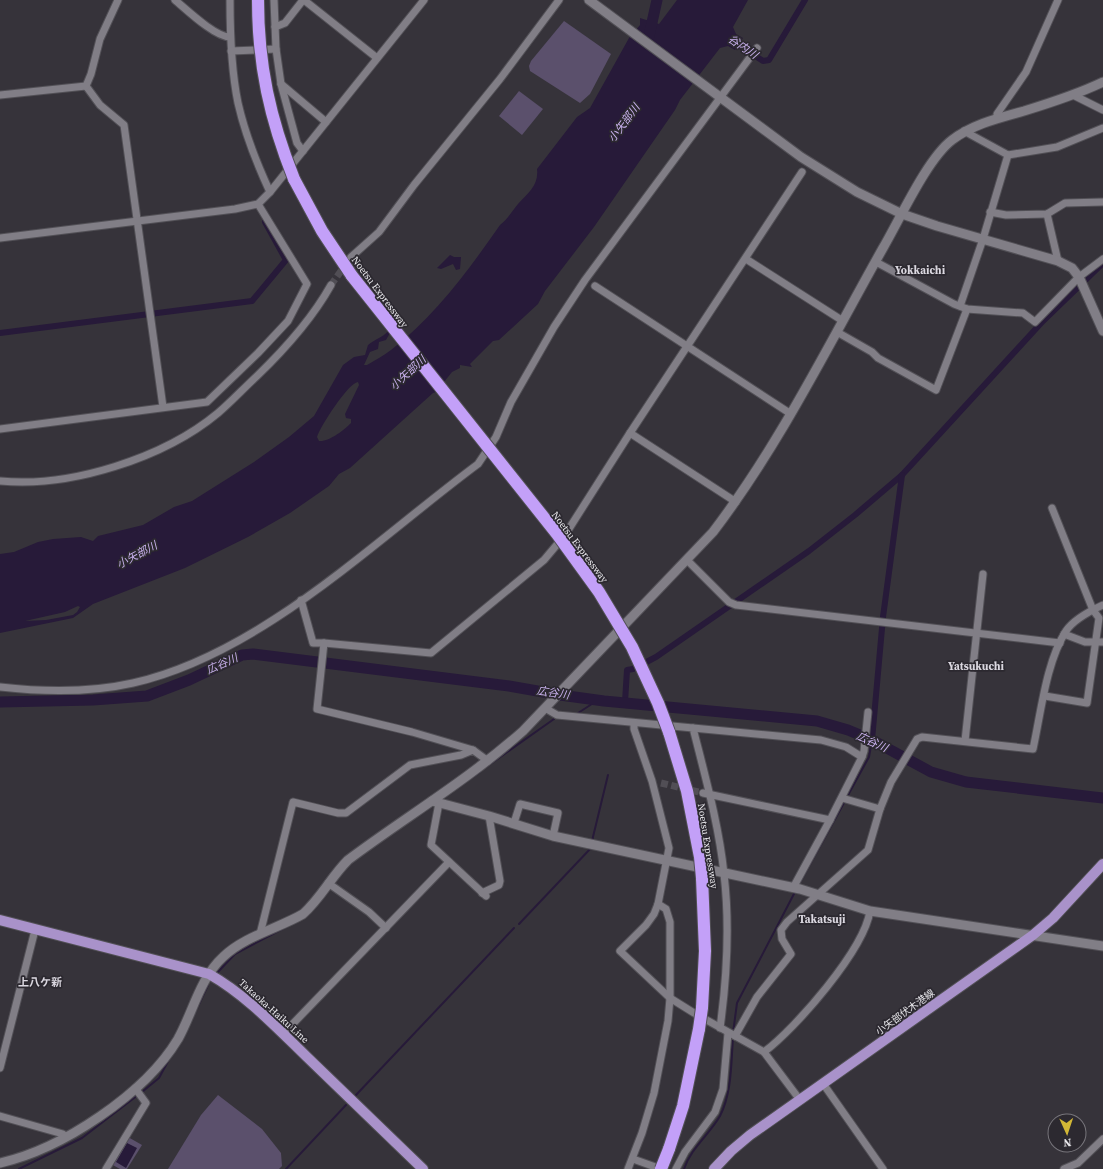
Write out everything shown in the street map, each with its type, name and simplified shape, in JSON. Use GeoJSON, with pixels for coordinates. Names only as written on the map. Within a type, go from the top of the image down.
{"type":"FeatureCollection","features":[{"type":"Feature","properties":{"kind":"highway","name":"Noetsu Expressway"},"geometry":{"type":"LineString","coordinates":[[258,0],[258,26],[263,78],[275,128],[294,179],[322,231],[352,276],[552,528],[599,592],[632,647],[658,703],[669,732],[687,791],[700,857],[705,951],[702,1008],[687,1090],[669,1149],[661,1169]]}},
{"type":"Feature","properties":{"kind":"main road","name":"小矢部伏木港線"},"geometry":{"type":"LineString","coordinates":[[714,1169],[731,1151],[750,1135],[824,1085],[1033,935],[1053,918],[1103,864]]}},
{"type":"Feature","properties":{"kind":"main road","name":"Takaoka-Haiku Line"},"geometry":{"type":"LineString","coordinates":[[0,920],[209,974],[240,994],[423,1169]]}},
{"type":"Feature","properties":{"kind":"street"},"geometry":{"type":"LineString","coordinates":[[86,86],[91,74],[104,28],[118,0]]}},
{"type":"Feature","properties":{"kind":"street"},"geometry":{"type":"LineString","coordinates":[[175,0],[206,25],[224,37],[230,37]]}},
{"type":"Feature","properties":{"kind":"street"},"geometry":{"type":"LineString","coordinates":[[230,0],[231,51],[238,103],[251,146],[270,192]]}},
{"type":"Feature","properties":{"kind":"street"},"geometry":{"type":"LineString","coordinates":[[274,0],[276,49],[281,84],[297,143],[303,150]]}},
{"type":"Feature","properties":{"kind":"street"},"geometry":{"type":"LineString","coordinates":[[275,27],[285,23],[304,0],[377,58]]}},
{"type":"Feature","properties":{"kind":"street"},"geometry":{"type":"LineString","coordinates":[[0,238],[235,209],[258,204],[270,192],[424,0]]}},
{"type":"Feature","properties":{"kind":"street"},"geometry":{"type":"LineString","coordinates":[[351,257],[379,232],[406,195],[500,79],[559,0]]}},
{"type":"Feature","properties":{"kind":"street"},"geometry":{"type":"LineString","coordinates":[[589,0],[839,182],[902,214],[937,226],[1058,261],[1072,268],[1081,280],[1103,331]]}},
{"type":"Feature","properties":{"kind":"street"},"geometry":{"type":"LineString","coordinates":[[998,118],[997,114],[1026,72],[1058,0]]}},
{"type":"Feature","properties":{"kind":"street"},"geometry":{"type":"LineString","coordinates":[[0,687],[58,691],[85,690],[131,684],[160,676],[193,664],[243,638],[301,600],[478,464],[496,437],[511,402],[554,327],[585,280],[719,96],[757,48]]}},
{"type":"Feature","properties":{"kind":"street"},"geometry":{"type":"LineString","coordinates":[[231,51],[276,49]]}},
{"type":"Feature","properties":{"kind":"street"},"geometry":{"type":"LineString","coordinates":[[0,1163],[38,1151],[65,1138],[102,1114],[135,1088],[162,1061],[177,1040],[209,974],[222,957],[236,947],[260,934],[279,927],[303,914],[330,885],[348,860],[436,802],[488,761],[523,731],[687,560],[713,532],[736,502],[791,414],[902,214],[941,150],[964,131],[998,118],[1073,95],[1103,82]]}},
{"type":"Feature","properties":{"kind":"street"},"geometry":{"type":"LineString","coordinates":[[281,84],[326,122]]}},
{"type":"Feature","properties":{"kind":"street"},"geometry":{"type":"LineString","coordinates":[[0,95],[86,86]]}},
{"type":"Feature","properties":{"kind":"street"},"geometry":{"type":"LineString","coordinates":[[86,86],[100,105],[124,125],[163,407]]}},
{"type":"Feature","properties":{"kind":"street"},"geometry":{"type":"LineString","coordinates":[[1073,95],[1103,110]]}},
{"type":"Feature","properties":{"kind":"street"},"geometry":{"type":"LineString","coordinates":[[964,131],[1008,155],[1058,147],[1103,128]]}},
{"type":"Feature","properties":{"kind":"street"},"geometry":{"type":"LineString","coordinates":[[960,306],[983,239],[1008,155]]}},
{"type":"Feature","properties":{"kind":"street"},"geometry":{"type":"LineString","coordinates":[[301,600],[313,643],[431,653],[544,560],[565,535],[630,433],[802,172]]}},
{"type":"Feature","properties":{"kind":"street"},"geometry":{"type":"LineString","coordinates":[[990,212],[1006,215],[1048,214],[1065,203],[1103,202]]}},
{"type":"Feature","properties":{"kind":"street"},"geometry":{"type":"LineString","coordinates":[[0,428],[207,402],[258,353],[288,321],[307,284],[258,204]]}},
{"type":"Feature","properties":{"kind":"street"},"geometry":{"type":"LineString","coordinates":[[1048,214],[1058,261]]}},
{"type":"Feature","properties":{"kind":"street"},"geometry":{"type":"LineString","coordinates":[[746,259],[843,321]]}},
{"type":"Feature","properties":{"kind":"street"},"geometry":{"type":"LineString","coordinates":[[876,262],[967,309],[1022,313],[1035,322],[1103,259]]}},
{"type":"Feature","properties":{"kind":"street"},"geometry":{"type":"LineString","coordinates":[[0,481],[35,482],[104,470],[132,460],[186,435],[217,414],[274,359],[319,307],[331,285]]}},
{"type":"Feature","properties":{"kind":"street"},"geometry":{"type":"LineString","coordinates":[[595,286],[791,414]]}},
{"type":"Feature","properties":{"kind":"street"},"geometry":{"type":"LineString","coordinates":[[837,332],[872,352],[878,358],[936,390],[967,309]]}},
{"type":"Feature","properties":{"kind":"street"},"geometry":{"type":"LineString","coordinates":[[630,433],[736,502]]}},
{"type":"Feature","properties":{"kind":"street"},"geometry":{"type":"LineString","coordinates":[[1045,696],[1087,703],[1099,641],[1100,625],[1099,618],[1093,610],[1052,508]]}},
{"type":"Feature","properties":{"kind":"street"},"geometry":{"type":"LineString","coordinates":[[687,560],[729,602],[736,605],[1060,643]]}},
{"type":"Feature","properties":{"kind":"street"},"geometry":{"type":"LineString","coordinates":[[965,741],[983,574]]}},
{"type":"Feature","properties":{"kind":"street"},"geometry":{"type":"LineString","coordinates":[[676,1169],[685,1152],[715,1112],[723,1089],[731,1034],[757,997],[791,954],[782,939],[781,930],[787,922],[868,850],[880,809],[891,782],[917,739],[922,737],[1033,749],[1045,696],[1064,634],[1073,623],[1103,605]]}},
{"type":"Feature","properties":{"kind":"street"},"geometry":{"type":"LineString","coordinates":[[1064,634],[1085,642],[1099,641]]}},
{"type":"Feature","properties":{"kind":"street"},"geometry":{"type":"LineString","coordinates":[[324,643],[317,708],[412,732],[473,750],[488,761]]}},
{"type":"Feature","properties":{"kind":"street"},"geometry":{"type":"LineString","coordinates":[[547,706],[557,715],[821,740],[846,747],[862,757]]}},
{"type":"Feature","properties":{"kind":"street"},"geometry":{"type":"LineString","coordinates":[[797,888],[830,820],[845,800],[862,757],[866,742],[868,712]]}},
{"type":"Feature","properties":{"kind":"street"},"geometry":{"type":"LineString","coordinates":[[634,723],[634,729],[652,781],[668,848],[658,904],[646,925],[620,951],[670,998],[764,1052],[800,1100]]}},
{"type":"Feature","properties":{"kind":"street"},"geometry":{"type":"LineString","coordinates":[[693,728],[724,873],[727,911],[726,980],[720,1028]]}},
{"type":"Feature","properties":{"kind":"street"},"geometry":{"type":"LineString","coordinates":[[260,934],[294,802],[338,813],[346,813],[410,765],[473,750]]}},
{"type":"Feature","properties":{"kind":"street"},"geometry":{"type":"LineString","coordinates":[[652,781],[661,783]]}},
{"type":"Feature","properties":{"kind":"street"},"geometry":{"type":"LineString","coordinates":[[706,794],[830,820]]}},
{"type":"Feature","properties":{"kind":"street"},"geometry":{"type":"LineString","coordinates":[[845,800],[880,809]]}},
{"type":"Feature","properties":{"kind":"street"},"geometry":{"type":"LineString","coordinates":[[436,802],[514,823],[553,836],[797,888],[870,911],[1103,946]]}},
{"type":"Feature","properties":{"kind":"street"},"geometry":{"type":"LineString","coordinates":[[436,802],[432,845],[484,895],[498,885],[500,881],[489,816]]}},
{"type":"Feature","properties":{"kind":"street"},"geometry":{"type":"LineString","coordinates":[[514,823],[520,804],[558,813],[553,836]]}},
{"type":"Feature","properties":{"kind":"street"},"geometry":{"type":"LineString","coordinates":[[283,1034],[449,862]]}},
{"type":"Feature","properties":{"kind":"street"},"geometry":{"type":"LineString","coordinates":[[330,885],[369,912],[386,928]]}},
{"type":"Feature","properties":{"kind":"street"},"geometry":{"type":"LineString","coordinates":[[628,1169],[633,1159],[654,1093],[668,1021],[670,998],[670,922],[666,909],[658,904]]}},
{"type":"Feature","properties":{"kind":"street"},"geometry":{"type":"LineString","coordinates":[[764,1052],[796,1024],[845,963],[869,919],[870,911]]}},
{"type":"Feature","properties":{"kind":"street"},"geometry":{"type":"LineString","coordinates":[[0,1068],[35,930]]}},
{"type":"Feature","properties":{"kind":"street"},"geometry":{"type":"LineString","coordinates":[[824,1085],[883,1169]]}},
{"type":"Feature","properties":{"kind":"street"},"geometry":{"type":"LineString","coordinates":[[106,1169],[146,1103],[135,1088]]}},
{"type":"Feature","properties":{"kind":"street"},"geometry":{"type":"LineString","coordinates":[[0,1116],[63,1134],[65,1138]]}},
{"type":"Feature","properties":{"kind":"street"},"geometry":{"type":"LineString","coordinates":[[1064,1169],[1078,1163],[1103,1139]]}},
{"type":"Feature","properties":{"kind":"street"},"geometry":{"type":"LineString","coordinates":[[633,1159],[661,1169]]}},
{"type":"Feature","properties":{"kind":"shaded area"},"geometry":{"type":"Polygon","coordinates":[[[564,21],[611,54],[590,94],[580,103],[530,71],[529,66],[531,61],[564,21]]]}},
{"type":"Feature","properties":{"kind":"shaded area"},"geometry":{"type":"Polygon","coordinates":[[[519,91],[543,109],[522,135],[499,116],[519,91]]]}},
{"type":"Feature","properties":{"kind":"shaded area"},"geometry":{"type":"Polygon","coordinates":[[[218,1095],[262,1129],[281,1153],[282,1166],[279,1169],[168,1169],[201,1115],[218,1095]]]}},
{"type":"Feature","properties":{"kind":"shaded area"},"geometry":{"type":"Polygon","coordinates":[[[128,1137],[142,1145],[127,1169],[120,1169],[111,1164],[128,1137]]]}},
{"type":"Feature","properties":{"kind":"water","name":"小矢部川"},"geometry":{"type":"Polygon","coordinates":[[[677,0],[748,0],[733,27],[736,34],[743,38],[735,50],[728,46],[720,48],[680,100],[675,110],[594,227],[545,291],[538,304],[499,340],[493,341],[470,364],[472,367],[460,365],[460,368],[452,372],[436,392],[433,393],[350,468],[339,474],[329,486],[290,513],[248,537],[185,568],[93,604],[73,618],[0,633],[0,554],[14,552],[38,542],[53,539],[81,537],[93,541],[98,536],[143,525],[174,507],[192,501],[254,462],[289,437],[314,416],[343,365],[354,357],[365,355],[368,345],[387,333],[392,326],[394,320],[393,317],[381,313],[391,307],[398,319],[386,340],[379,342],[378,349],[370,352],[364,365],[367,365],[385,354],[407,337],[450,292],[500,225],[508,218],[535,184],[537,169],[577,117],[590,108],[629,38],[640,25],[640,18],[659,24],[677,0]],[[358,382],[353,384],[341,397],[329,415],[317,437],[319,441],[332,438],[351,423],[351,419],[346,418],[345,414],[359,385],[358,382]],[[78,606],[65,612],[25,621],[46,620],[73,615],[80,607],[78,606]]]}},
{"type":"Feature","properties":{"kind":"water"},"geometry":{"type":"Polygon","coordinates":[[[450,255],[454,257],[461,257],[460,269],[456,270],[453,264],[441,269],[437,268],[450,255]]]}},
{"type":"Feature","properties":{"kind":"water"},"geometry":{"type":"Polygon","coordinates":[[[127,1143],[137,1148],[126,1168],[116,1162],[127,1143]]]}},
{"type":"Feature","properties":{"kind":"waterway"},"geometry":{"type":"LineString","coordinates":[[649,36],[657,0]]}},
{"type":"Feature","properties":{"kind":"waterway","name":"谷内川"},"geometry":{"type":"LineString","coordinates":[[732,41],[763,61],[769,60],[805,0]]}},
{"type":"Feature","properties":{"kind":"waterway"},"geometry":{"type":"LineString","coordinates":[[0,333],[252,301],[286,260],[265,222]]}},
{"type":"Feature","properties":{"kind":"waterway"},"geometry":{"type":"LineString","coordinates":[[625,702],[627,670],[633,669],[656,657],[809,551],[855,515],[902,475],[1043,321],[1102,264]]}},
{"type":"Feature","properties":{"kind":"waterway"},"geometry":{"type":"LineString","coordinates":[[872,740],[883,617],[902,475]]}},
{"type":"Feature","properties":{"kind":"waterway","name":"広谷川"},"geometry":{"type":"LineString","coordinates":[[0,702],[93,700],[147,696],[189,680],[242,655],[253,654],[509,686],[604,701],[817,721],[848,730],[872,740],[931,772],[966,782],[1103,798]]}},
{"type":"Feature","properties":{"kind":"waterway"},"geometry":{"type":"LineString","coordinates":[[575,715],[598,700]]}},
{"type":"Feature","properties":{"kind":"waterway"},"geometry":{"type":"LineString","coordinates":[[486,767],[554,719]]}},
{"type":"Feature","properties":{"kind":"waterway"},"geometry":{"type":"LineString","coordinates":[[847,797],[869,757],[872,740]]}},
{"type":"Feature","properties":{"kind":"waterway"},"geometry":{"type":"LineString","coordinates":[[457,788],[480,772]]}},
{"type":"Feature","properties":{"kind":"waterway"},"geometry":{"type":"LineString","coordinates":[[592,841],[608,775]]}},
{"type":"Feature","properties":{"kind":"waterway"},"geometry":{"type":"LineString","coordinates":[[798,886],[845,801]]}},
{"type":"Feature","properties":{"kind":"waterway"},"geometry":{"type":"LineString","coordinates":[[519,924],[591,848]]}},
{"type":"Feature","properties":{"kind":"waterway"},"geometry":{"type":"LineString","coordinates":[[733,1033],[737,1003],[796,890]]}},
{"type":"Feature","properties":{"kind":"waterway"},"geometry":{"type":"LineString","coordinates":[[216,974],[235,954],[288,926]]}},
{"type":"Feature","properties":{"kind":"waterway"},"geometry":{"type":"LineString","coordinates":[[356,1095],[514,928]]}},
{"type":"Feature","properties":{"kind":"waterway"},"geometry":{"type":"LineString","coordinates":[[191,1021],[208,985]]}},
{"type":"Feature","properties":{"kind":"waterway"},"geometry":{"type":"LineString","coordinates":[[684,1169],[691,1155],[716,1123],[724,1107],[729,1088],[733,1038]]}},
{"type":"Feature","properties":{"kind":"waterway"},"geometry":{"type":"LineString","coordinates":[[142,1092],[159,1078],[172,1054]]}},
{"type":"Feature","properties":{"kind":"waterway"},"geometry":{"type":"LineString","coordinates":[[19,1169],[82,1138],[138,1095]]}},
{"type":"Feature","properties":{"kind":"waterway"},"geometry":{"type":"LineString","coordinates":[[286,1169],[346,1105]]}},
{"type":"Feature","properties":{"kind":"tunnel"},"geometry":{"type":"LineString","coordinates":[[331,285],[351,257]]}},
{"type":"Feature","properties":{"kind":"tunnel"},"geometry":{"type":"LineString","coordinates":[[661,783],[703,793]]}},
{"type":"Feature","properties":{"kind":"district","name":"Yokkaichi"},"geometry":{"type":"Point","coordinates":[920,270]}},
{"type":"Feature","properties":{"kind":"district","name":"Yatsukuchi"},"geometry":{"type":"Point","coordinates":[976,666]}},
{"type":"Feature","properties":{"kind":"district","name":"Takatsuji"},"geometry":{"type":"Point","coordinates":[822,919]}},
{"type":"Feature","properties":{"kind":"district","name":"上八ケ新"},"geometry":{"type":"Point","coordinates":[40,982]}}]}
